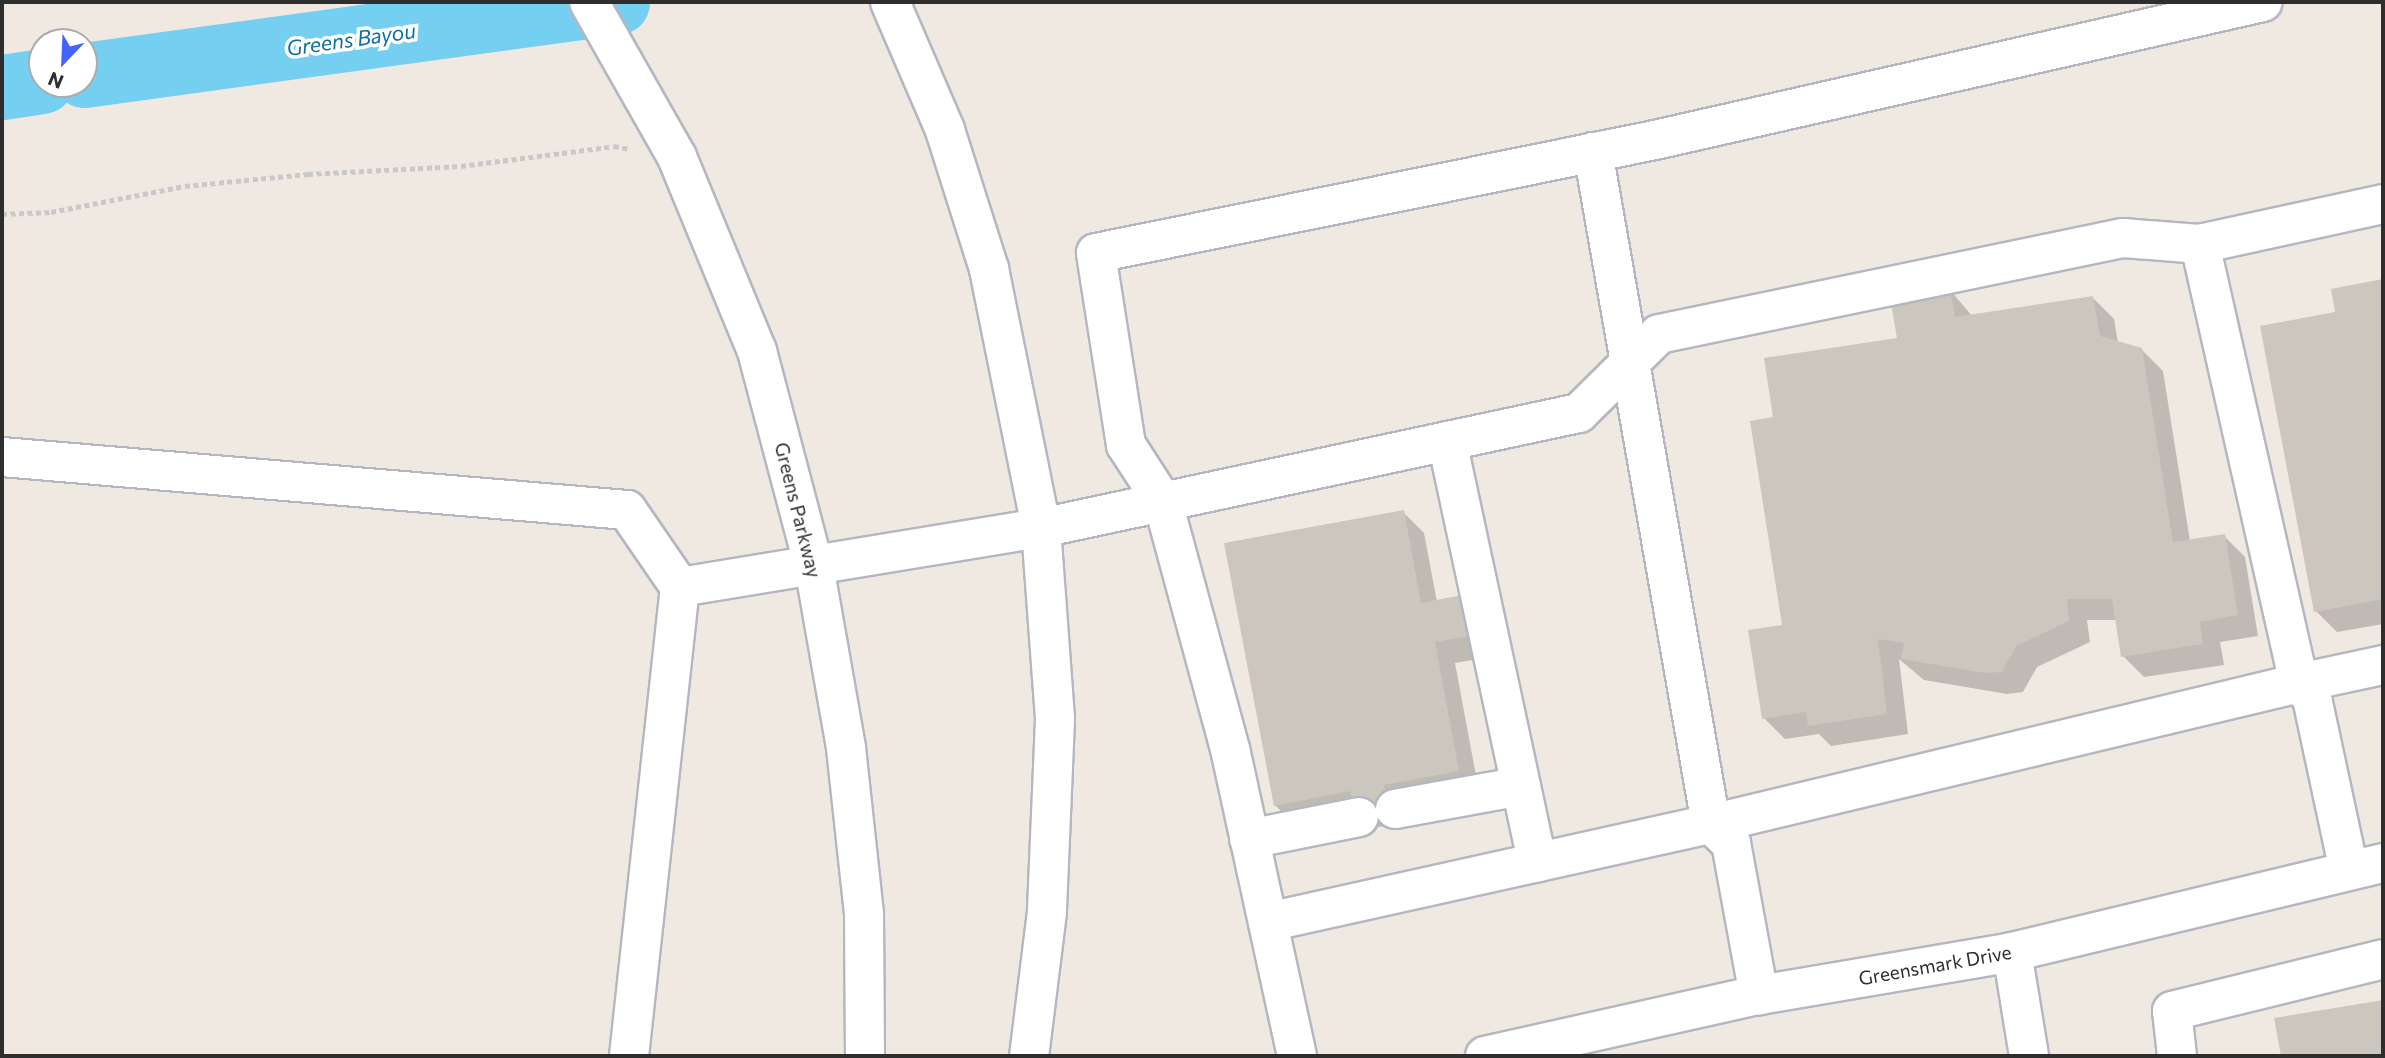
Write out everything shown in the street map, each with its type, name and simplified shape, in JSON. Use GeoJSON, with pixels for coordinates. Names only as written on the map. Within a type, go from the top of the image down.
{"type":"FeatureCollection","features":[{"type":"Feature","properties":{"kind":"street","name":"Greens Parkway"},"geometry":{"type":"LineString","coordinates":[[589,2],[669,142],[757,351],[814,566],[846,748],[862,901],[865,1056]]}},
{"type":"Feature","properties":{"kind":"street"},"geometry":{"type":"LineString","coordinates":[[890,2],[945,130],[989,269],[1041,528],[1055,719],[1047,912],[1028,1056]]}},
{"type":"Feature","properties":{"kind":"street"},"geometry":{"type":"LineString","coordinates":[[1297,1056],[1249,839],[1163,502],[1126,445],[1096,253],[1593,152],[2263,2]]}},
{"type":"Feature","properties":{"kind":"street"},"geometry":{"type":"LineString","coordinates":[[1593,152],[1711,824],[1731,843],[1759,995]]}},
{"type":"Feature","properties":{"kind":"street"},"geometry":{"type":"LineString","coordinates":[[680,587],[1041,528],[1579,413],[1659,334],[2123,238],[2200,244],[2383,204]]}},
{"type":"Feature","properties":{"kind":"street"},"geometry":{"type":"LineString","coordinates":[[2200,244],[2299,682],[2312,698],[2366,867]]}},
{"type":"Feature","properties":{"kind":"street"},"geometry":{"type":"LineString","coordinates":[[1447,441],[1537,862]]}},
{"type":"Feature","properties":{"kind":"street"},"geometry":{"type":"LineString","coordinates":[[2,457],[627,510],[680,587],[629,1056]]}},
{"type":"Feature","properties":{"kind":"street"},"geometry":{"type":"LineString","coordinates":[[1268,922],[1711,824],[2299,682],[2383,665]]}},
{"type":"Feature","properties":{"kind":"street"},"geometry":{"type":"LineString","coordinates":[[1249,839],[1521,786]]}},
{"type":"Feature","properties":{"kind":"street","name":"Greensmark Drive"},"geometry":{"type":"LineString","coordinates":[[1486,1056],[1759,995],[2012,952],[2366,867]]}},
{"type":"Feature","properties":{"kind":"street"},"geometry":{"type":"LineString","coordinates":[[2012,952],[2029,1056]]}},
{"type":"Feature","properties":{"kind":"street"},"geometry":{"type":"LineString","coordinates":[[2177,1056],[2172,1011],[2383,959]]}},
{"type":"Feature","properties":{"kind":"path"},"geometry":{"type":"LineString","coordinates":[[2,214],[51,212],[184,186],[308,174],[461,166],[614,146],[669,142]]}},
{"type":"Feature","properties":{"kind":"building"},"geometry":{"type":"Polygon","coordinates":[[[2383,279],[2383,599],[2314,612],[2260,326],[2335,312],[2331,289],[2383,279]]]}},
{"type":"Feature","properties":{"kind":"building"},"geometry":{"type":"Polygon","coordinates":[[[1950,288],[1955,317],[2093,296],[2100,336],[2142,348],[2173,542],[2225,534],[2238,615],[2200,622],[2203,644],[2121,657],[2112,599],[2067,599],[2069,621],[2016,646],[2002,672],[1985,673],[1901,659],[1904,643],[1878,639],[1887,714],[1808,726],[1806,712],[1762,719],[1748,630],[1782,625],[1750,421],[1773,417],[1764,358],[1897,338],[1890,298],[1950,288]]]}},
{"type":"Feature","properties":{"kind":"building"},"geometry":{"type":"Polygon","coordinates":[[[1404,510],[1421,603],[1462,595],[1470,636],[1435,642],[1459,771],[1384,785],[1391,819],[1357,826],[1350,791],[1274,806],[1224,543],[1404,510]]]}},
{"type":"Feature","properties":{"kind":"building"},"geometry":{"type":"Polygon","coordinates":[[[2383,1000],[2383,1056],[2281,1056],[2274,1018],[2383,1000]]]}},
{"type":"Feature","properties":{"kind":"waterway","name":"Greens Bayou"},"geometry":{"type":"LineString","coordinates":[[98,73],[617,2]]}},
{"type":"Feature","properties":{"kind":"waterway","name":"Greens Bayou"},"geometry":{"type":"LineString","coordinates":[[2,87],[28,83]]}}]}
